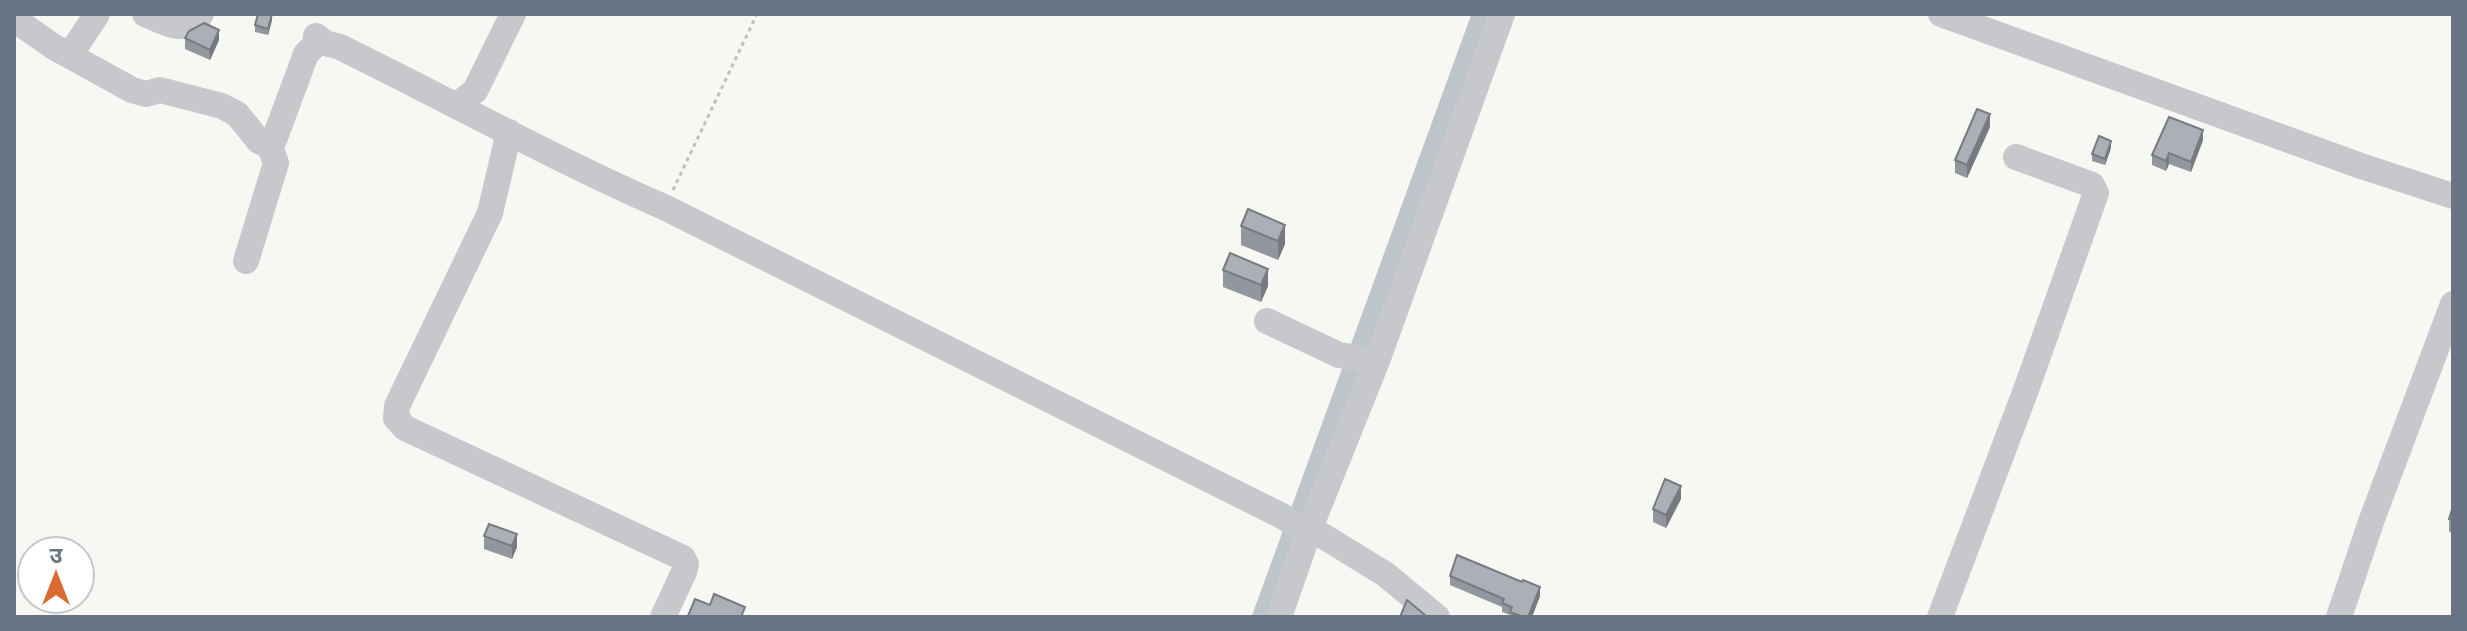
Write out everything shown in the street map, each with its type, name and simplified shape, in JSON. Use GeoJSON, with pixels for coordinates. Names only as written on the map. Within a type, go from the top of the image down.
{"type":"FeatureCollection","features":[{"type":"Feature","properties":{"kind":"street"},"geometry":{"type":"LineString","coordinates":[[70,55],[97,14]]}},
{"type":"Feature","properties":{"kind":"street"},"geometry":{"type":"LineString","coordinates":[[145,14],[178,28],[191,24],[201,14]]}},
{"type":"Feature","properties":{"kind":"street"},"geometry":{"type":"LineString","coordinates":[[457,105],[475,91],[513,14]]}},
{"type":"Feature","properties":{"kind":"street"},"geometry":{"type":"LineString","coordinates":[[1279,617],[1364,360],[1502,14]]}},
{"type":"Feature","properties":{"kind":"street"},"geometry":{"type":"LineString","coordinates":[[1941,14],[2361,166],[2453,196]]}},
{"type":"Feature","properties":{"kind":"street"},"geometry":{"type":"LineString","coordinates":[[14,19],[132,90],[146,94],[160,90],[222,106],[237,114],[262,144],[274,140],[306,54],[315,45],[309,25]]}},
{"type":"Feature","properties":{"kind":"street"},"geometry":{"type":"LineString","coordinates":[[309,25],[325,43],[340,47],[604,181],[664,207],[1282,516],[1385,574],[1437,617]]}},
{"type":"Feature","properties":{"kind":"street"},"geometry":{"type":"LineString","coordinates":[[509,132],[490,213],[397,406],[396,418],[405,428],[683,558],[686,564],[684,572],[663,617]]}},
{"type":"Feature","properties":{"kind":"street"},"geometry":{"type":"LineString","coordinates":[[246,261],[276,163],[269,144]]}},
{"type":"Feature","properties":{"kind":"street"},"geometry":{"type":"LineString","coordinates":[[1940,617],[2096,193],[2092,185],[2016,157]]}},
{"type":"Feature","properties":{"kind":"street"},"geometry":{"type":"LineString","coordinates":[[2339,617],[2372,519],[2446,347],[2453,304]]}},
{"type":"Feature","properties":{"kind":"street"},"geometry":{"type":"LineString","coordinates":[[1267,321],[1364,360]]}},
{"type":"Feature","properties":{"kind":"path"},"geometry":{"type":"LineString","coordinates":[[664,207],[757,14]]}},
{"type":"Feature","properties":{"kind":"building"},"geometry":{"type":"Polygon","coordinates":[[[258,14],[272,14],[268,29],[255,25],[258,14]]]}},
{"type":"Feature","properties":{"kind":"building"},"geometry":{"type":"Polygon","coordinates":[[[204,23],[219,30],[210,50],[185,38],[189,31],[204,23]]]}},
{"type":"Feature","properties":{"kind":"building"},"geometry":{"type":"Polygon","coordinates":[[[1977,109],[1990,114],[1967,165],[1955,160],[1977,109]]]}},
{"type":"Feature","properties":{"kind":"building"},"geometry":{"type":"Polygon","coordinates":[[[2169,117],[2203,130],[2191,162],[2169,153],[2166,161],[2152,155],[2169,117]]]}},
{"type":"Feature","properties":{"kind":"building"},"geometry":{"type":"Polygon","coordinates":[[[2099,136],[2111,141],[2105,159],[2092,154],[2099,136]]]}},
{"type":"Feature","properties":{"kind":"building"},"geometry":{"type":"Polygon","coordinates":[[[1248,209],[1285,225],[1278,241],[1241,226],[1248,209]]]}},
{"type":"Feature","properties":{"kind":"building"},"geometry":{"type":"Polygon","coordinates":[[[1230,253],[1268,269],[1261,285],[1223,270],[1230,253]]]}},
{"type":"Feature","properties":{"kind":"building"},"geometry":{"type":"Polygon","coordinates":[[[1665,479],[1681,486],[1666,515],[1653,509],[1665,479]]]}},
{"type":"Feature","properties":{"kind":"building"},"geometry":{"type":"Polygon","coordinates":[[[489,524],[517,534],[512,546],[484,536],[489,524]]]}},
{"type":"Feature","properties":{"kind":"building"},"geometry":{"type":"Polygon","coordinates":[[[1457,555],[1540,587],[1528,617],[1510,612],[1512,607],[1502,603],[1504,599],[1450,576],[1457,555]]]}},
{"type":"Feature","properties":{"kind":"building"},"geometry":{"type":"Polygon","coordinates":[[[714,594],[745,607],[741,617],[688,616],[695,599],[710,605],[714,594]]]}},
{"type":"Feature","properties":{"kind":"building"},"geometry":{"type":"Polygon","coordinates":[[[1407,600],[1426,616],[1426,617],[1400,617],[1407,600]]]}},
{"type":"Feature","properties":{"kind":"waterway"},"geometry":{"type":"LineString","coordinates":[[1261,617],[1481,14]]}}]}
